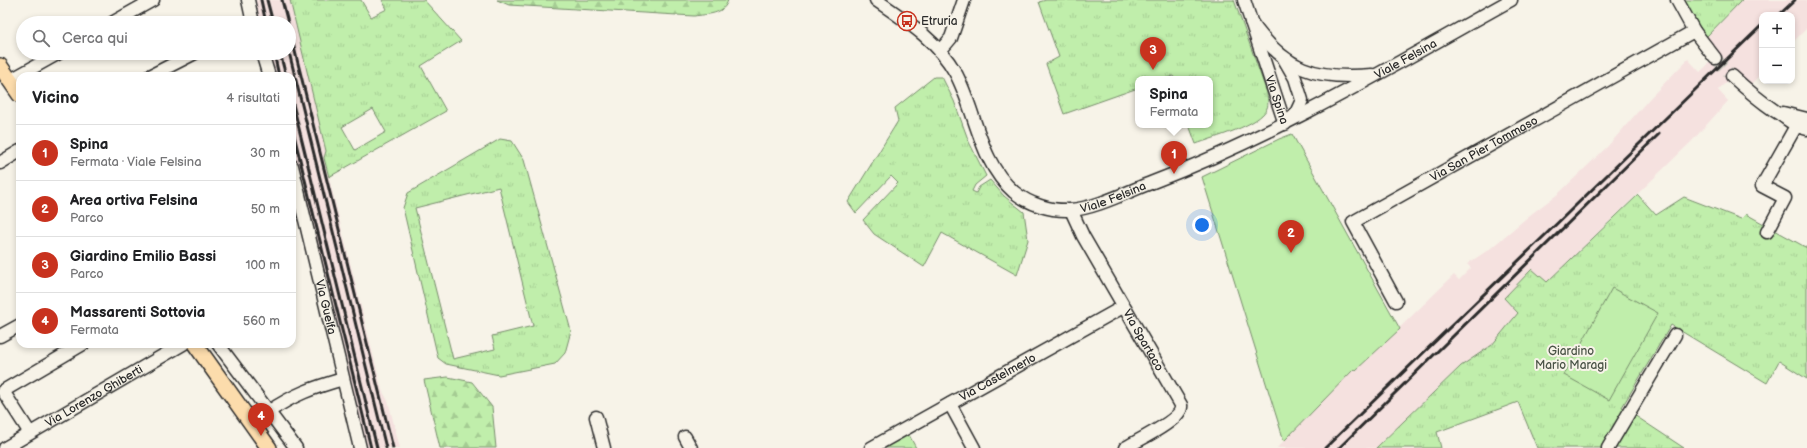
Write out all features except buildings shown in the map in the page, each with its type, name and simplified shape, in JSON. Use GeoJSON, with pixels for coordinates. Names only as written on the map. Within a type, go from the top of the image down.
{"type":"FeatureCollection","features":[{"type":"Feature","properties":{"kind":"main road"},"geometry":{"type":"LineString","coordinates":[[0,66],[16,89]]}},
{"type":"Feature","properties":{"kind":"main road"},"geometry":{"type":"LineString","coordinates":[[198,348],[270,448]]}},
{"type":"Feature","properties":{"kind":"street"},"geometry":{"type":"LineString","coordinates":[[124,16],[153,0]]}},
{"type":"Feature","properties":{"kind":"street"},"geometry":{"type":"LineString","coordinates":[[248,0],[251,16]]}},
{"type":"Feature","properties":{"kind":"street","name":"Viale Felsina"},"geometry":{"type":"LineString","coordinates":[[876,0],[907,21],[940,51],[956,73],[965,92],[989,158],[997,174],[1010,188],[1027,200],[1051,209],[1071,210],[1095,204],[1186,170],[1231,151],[1376,75],[1511,0]]}},
{"type":"Feature","properties":{"kind":"street"},"geometry":{"type":"LineString","coordinates":[[940,51],[951,38],[964,0]]}},
{"type":"Feature","properties":{"kind":"street","name":"Via Spina"},"geometry":{"type":"LineString","coordinates":[[1244,0],[1285,124],[1296,113],[1302,100],[1295,78],[1281,55]]}},
{"type":"Feature","properties":{"kind":"street"},"geometry":{"type":"LineString","coordinates":[[1677,0],[1694,31],[1715,58]]}},
{"type":"Feature","properties":{"kind":"street","name":"Via Spina"},"geometry":{"type":"LineString","coordinates":[[1251,22],[1268,44],[1281,55],[1309,72],[1326,76],[1345,77],[1376,75]]}},
{"type":"Feature","properties":{"kind":"street","name":"Via San Pier Tommaso"},"geometry":{"type":"LineString","coordinates":[[1396,301],[1353,222],[1694,31]]}},
{"type":"Feature","properties":{"kind":"street"},"geometry":{"type":"LineString","coordinates":[[26,72],[47,60]]}},
{"type":"Feature","properties":{"kind":"street"},"geometry":{"type":"LineString","coordinates":[[158,72],[181,60]]}},
{"type":"Feature","properties":{"kind":"street"},"geometry":{"type":"LineString","coordinates":[[264,60],[267,72]]}},
{"type":"Feature","properties":{"kind":"street"},"geometry":{"type":"LineString","coordinates":[[1732,76],[1758,100],[1802,128],[1762,186],[1785,198],[1767,232]]}},
{"type":"Feature","properties":{"kind":"street"},"geometry":{"type":"LineString","coordinates":[[10,81],[16,78]]}},
{"type":"Feature","properties":{"kind":"street"},"geometry":{"type":"LineString","coordinates":[[1776,111],[1807,119]]}},
{"type":"Feature","properties":{"kind":"street"},"geometry":{"type":"LineString","coordinates":[[0,163],[16,153]]}},
{"type":"Feature","properties":{"kind":"street","name":"Via Guelfa"},"geometry":{"type":"LineString","coordinates":[[296,182],[360,448]]}},
{"type":"Feature","properties":{"kind":"street","name":"Via Spartaco"},"geometry":{"type":"LineString","coordinates":[[1071,210],[1083,236],[1182,408],[1179,414],[1172,420],[1125,448]]}},
{"type":"Feature","properties":{"kind":"street","name":"Via Castelmerlo"},"geometry":{"type":"LineString","coordinates":[[871,448],[1123,307]]}},
{"type":"Feature","properties":{"kind":"street"},"geometry":{"type":"LineString","coordinates":[[0,336],[16,327]]}},
{"type":"Feature","properties":{"kind":"street"},"geometry":{"type":"LineString","coordinates":[[1608,448],[1675,335]]}},
{"type":"Feature","properties":{"kind":"street"},"geometry":{"type":"LineString","coordinates":[[30,433],[3,391],[76,348]]}},
{"type":"Feature","properties":{"kind":"street","name":"Via Lorenzo Ghiberti"},"geometry":{"type":"LineString","coordinates":[[5,448],[176,348]]}},
{"type":"Feature","properties":{"kind":"street"},"geometry":{"type":"LineString","coordinates":[[221,348],[296,448]]}},
{"type":"Feature","properties":{"kind":"street"},"geometry":{"type":"LineString","coordinates":[[268,412],[289,398],[306,390],[344,379]]}},
{"type":"Feature","properties":{"kind":"street"},"geometry":{"type":"LineString","coordinates":[[950,404],[974,448]]}},
{"type":"Feature","properties":{"kind":"street"},"geometry":{"type":"LineString","coordinates":[[596,417],[604,448]]}},
{"type":"Feature","properties":{"kind":"street"},"geometry":{"type":"LineString","coordinates":[[685,437],[691,448]]}},
{"type":"Feature","properties":{"kind":"shaded area"},"geometry":{"type":"Polygon","coordinates":[[[255,0],[290,0],[294,16],[259,16],[255,0]]]}},
{"type":"Feature","properties":{"kind":"shaded area"},"geometry":{"type":"Polygon","coordinates":[[[1742,0],[1807,0],[1807,28],[1795,40],[1795,12],[1759,12],[1759,77],[1752,84],[1737,72],[1718,90],[1728,101],[1692,141],[1547,282],[1532,270],[1504,298],[1518,313],[1492,345],[1461,366],[1376,448],[1277,448],[1354,368],[1356,370],[1454,275],[1459,280],[1471,268],[1467,264],[1491,248],[1530,215],[1558,194],[1608,146],[1649,99],[1688,59],[1700,72],[1719,54],[1705,38],[1742,0]]]}},
{"type":"Feature","properties":{"kind":"shaded area"},"geometry":{"type":"Polygon","coordinates":[[[296,25],[326,152],[324,158],[382,390],[388,401],[400,448],[364,448],[296,168],[296,72],[273,72],[270,60],[296,60],[296,25]]]}},
{"type":"Feature","properties":{"kind":"green space"},"geometry":{"type":"Polygon","coordinates":[[[290,0],[361,0],[371,17],[387,9],[382,0],[424,0],[461,41],[421,66],[446,111],[329,177],[324,158],[326,151],[296,25],[296,16],[294,16],[290,0]],[[373,109],[342,127],[355,150],[386,132],[373,109]]]}},
{"type":"Feature","properties":{"kind":"green space"},"geometry":{"type":"Polygon","coordinates":[[[497,0],[728,0],[723,9],[719,11],[694,16],[509,5],[497,0]]]}},
{"type":"Feature","properties":{"kind":"green space"},"geometry":{"type":"Polygon","coordinates":[[[1046,0],[1234,0],[1267,93],[1268,106],[1263,114],[1256,120],[1235,130],[1196,144],[1190,128],[1213,128],[1213,76],[1135,76],[1135,89],[1064,114],[1046,64],[1059,57],[1039,2],[1046,0]]]}},
{"type":"Feature","properties":{"kind":"green space"},"geometry":{"type":"Polygon","coordinates":[[[1678,0],[1742,0],[1705,38],[1678,0]]]}},
{"type":"Feature","properties":{"kind":"green space"},"geometry":{"type":"Polygon","coordinates":[[[934,77],[942,77],[954,101],[969,142],[986,176],[975,185],[972,191],[976,193],[979,187],[990,180],[1004,196],[1024,212],[1028,240],[1017,275],[942,233],[924,267],[874,234],[863,220],[898,183],[891,176],[856,213],[848,202],[898,121],[895,108],[934,77]]]}},
{"type":"Feature","properties":{"kind":"green space"},"geometry":{"type":"Polygon","coordinates":[[[1292,134],[1400,329],[1356,370],[1354,369],[1284,441],[1202,177],[1292,134]]]}},
{"type":"Feature","properties":{"kind":"green space"},"geometry":{"type":"Polygon","coordinates":[[[500,139],[512,141],[524,160],[571,331],[565,353],[555,364],[499,375],[446,364],[438,358],[403,208],[408,193],[500,139]],[[499,187],[415,208],[453,359],[495,349],[492,336],[533,326],[499,187]]]}},
{"type":"Feature","properties":{"kind":"green space","name":"Giardino Mario Maragi"},"geometry":{"type":"Polygon","coordinates":[[[1638,195],[1656,215],[1684,197],[1741,219],[1746,214],[1807,248],[1807,379],[1779,361],[1767,383],[1671,325],[1622,407],[1684,448],[1537,448],[1518,402],[1437,432],[1441,448],[1376,448],[1461,366],[1492,345],[1518,313],[1504,298],[1532,269],[1547,282],[1638,195]]]}},
{"type":"Feature","properties":{"kind":"green space"},"geometry":{"type":"Polygon","coordinates":[[[1612,288],[1658,313],[1609,400],[1564,375],[1612,288]]]}},
{"type":"Feature","properties":{"kind":"green space"},"geometry":{"type":"Polygon","coordinates":[[[448,377],[472,382],[492,407],[496,448],[440,448],[424,380],[448,377]]]}},
{"type":"Feature","properties":{"kind":"green space"},"geometry":{"type":"Polygon","coordinates":[[[908,433],[916,448],[882,448],[908,433]]]}},
{"type":"Feature","properties":{"kind":"tunnel"},"geometry":{"type":"LineString","coordinates":[[1715,58],[1732,76]]}},
{"type":"Feature","properties":{"kind":"railway"},"geometry":{"type":"LineString","coordinates":[[261,0],[264,16]]}},
{"type":"Feature","properties":{"kind":"railway"},"geometry":{"type":"LineString","coordinates":[[267,0],[271,16]]}},
{"type":"Feature","properties":{"kind":"railway"},"geometry":{"type":"LineString","coordinates":[[282,0],[286,16]]}},
{"type":"Feature","properties":{"kind":"railway"},"geometry":{"type":"LineString","coordinates":[[1782,12],[1795,0]]}},
{"type":"Feature","properties":{"kind":"railway"},"geometry":{"type":"LineString","coordinates":[[1325,448],[1759,28]]}},
{"type":"Feature","properties":{"kind":"railway"},"geometry":{"type":"LineString","coordinates":[[296,55],[393,448]]}},
{"type":"Feature","properties":{"kind":"railway"},"geometry":{"type":"LineString","coordinates":[[276,60],[278,72]]}},
{"type":"Feature","properties":{"kind":"railway"},"geometry":{"type":"LineString","coordinates":[[282,60],[285,72]]}},
{"type":"Feature","properties":{"kind":"railway"},"geometry":{"type":"LineString","coordinates":[[291,60],[294,72]]}},
{"type":"Feature","properties":{"kind":"railway"},"geometry":{"type":"LineString","coordinates":[[296,81],[386,448]]}},
{"type":"Feature","properties":{"kind":"railway"},"geometry":{"type":"LineString","coordinates":[[296,116],[377,448]]}},
{"type":"Feature","properties":{"kind":"railway"},"geometry":{"type":"LineString","coordinates":[[1339,448],[1659,134]]}},
{"type":"Feature","properties":{"kind":"railway"},"geometry":{"type":"LineString","coordinates":[[296,143],[371,448]]}},
{"type":"Feature","properties":{"kind":"place","name":"Etruria"},"geometry":{"type":"Point","coordinates":[907,21]}},
{"type":"Feature","properties":{"kind":"place","name":"Giardino Emilio Bassi"},"geometry":{"type":"Point","coordinates":[1153,70]}},
{"type":"Feature","properties":{"kind":"place","name":"Spina"},"geometry":{"type":"Point","coordinates":[1174,174]}},
{"type":"Feature","properties":{"kind":"place","name":"Area ortiva Felsina"},"geometry":{"type":"Point","coordinates":[1291,253]}},
{"type":"Feature","properties":{"kind":"place","name":"Massarenti Sottovia"},"geometry":{"type":"Point","coordinates":[261,436]}}]}
